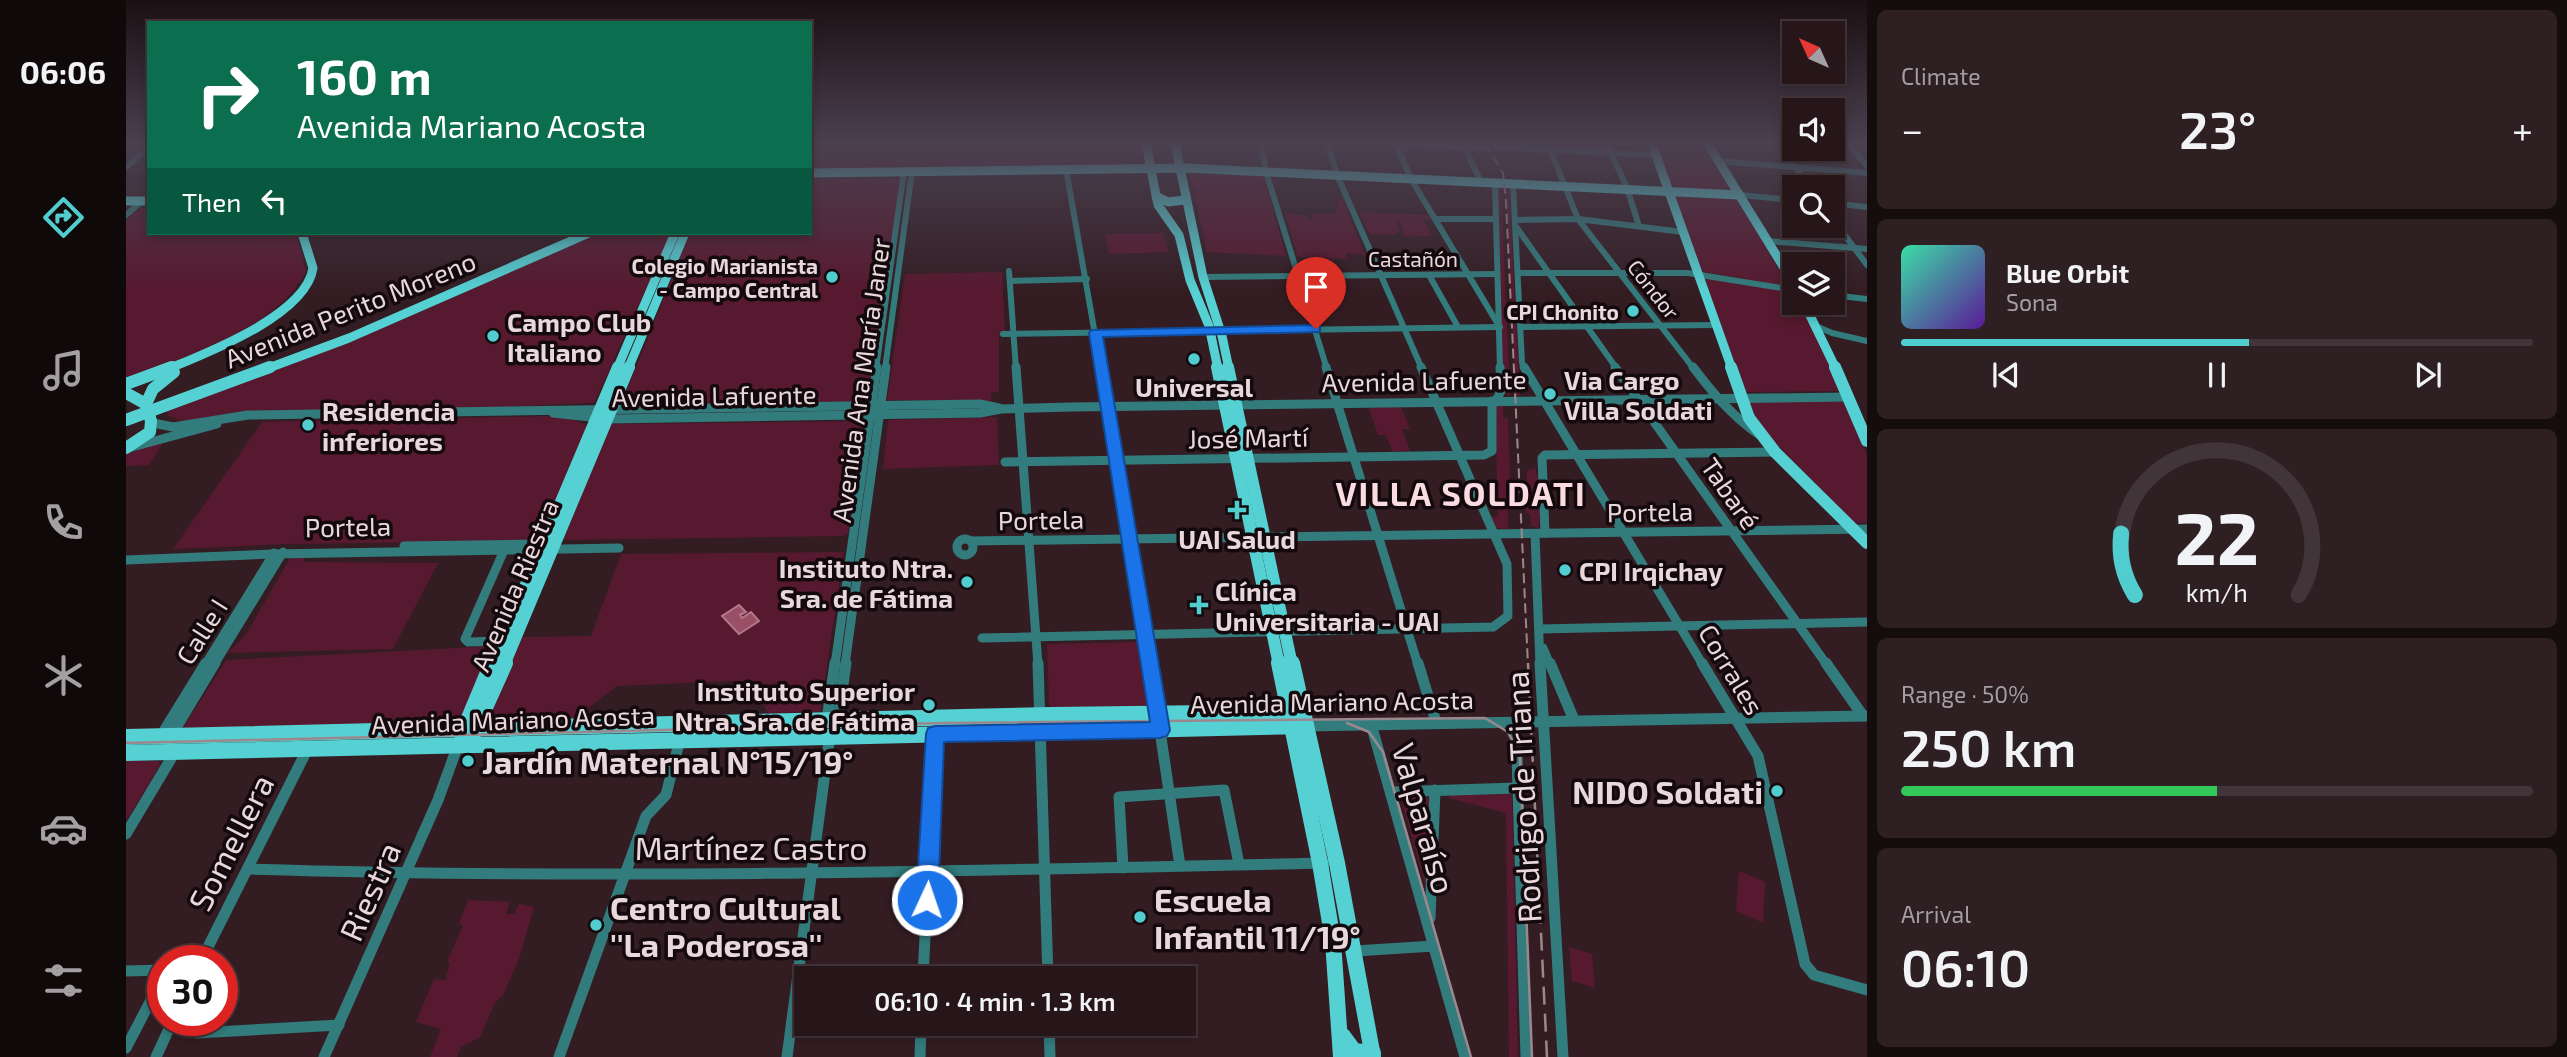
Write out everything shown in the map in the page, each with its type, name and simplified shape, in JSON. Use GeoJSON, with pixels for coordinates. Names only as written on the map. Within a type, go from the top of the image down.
{"type":"FeatureCollection","features":[{"type":"Feature","properties":{"kind":"main road"},"geometry":{"type":"LineString","coordinates":[[1669,193],[1749,418],[1776,452],[1867,543]]}},
{"type":"Feature","properties":{"kind":"main road"},"geometry":{"type":"LineString","coordinates":[[1717,193],[1741,195],[1782,264]]}},
{"type":"Feature","properties":{"kind":"main road"},"geometry":{"type":"LineString","coordinates":[[1156,196],[1172,203],[1184,200],[1186,195]]}},
{"type":"Feature","properties":{"kind":"main road"},"geometry":{"type":"LineString","coordinates":[[1186,195],[1329,863],[1355,951],[1373,1055],[1358,1055],[1350,1050],[1339,1022]]}},
{"type":"Feature","properties":{"kind":"main road"},"geometry":{"type":"LineString","coordinates":[[1156,196],[1160,208],[1179,235],[1192,284],[1215,331]]}},
{"type":"Feature","properties":{"kind":"main road"},"geometry":{"type":"LineString","coordinates":[[126,201],[145,201]]}},
{"type":"Feature","properties":{"kind":"main road"},"geometry":{"type":"LineString","coordinates":[[126,449],[146,437],[149,412],[159,383],[261,324],[304,289],[312,276],[313,265],[303,244],[302,235]]}},
{"type":"Feature","properties":{"kind":"main road","name":"Avenida Perito Moreno"},"geometry":{"type":"LineString","coordinates":[[149,412],[346,335],[577,235]]}},
{"type":"Feature","properties":{"kind":"main road","name":"Avenida Perito Moreno"},"geometry":{"type":"LineString","coordinates":[[126,418],[149,412],[349,338],[584,235]]}},
{"type":"Feature","properties":{"kind":"main road","name":"Avenida Riestra"},"geometry":{"type":"LineString","coordinates":[[605,415],[675,235]]}},
{"type":"Feature","properties":{"kind":"main road","name":"Avenida Riestra"},"geometry":{"type":"LineString","coordinates":[[458,745],[471,729],[504,646],[684,235]]}},
{"type":"Feature","properties":{"kind":"main road"},"geometry":{"type":"LineString","coordinates":[[1810,315],[1867,441]]}},
{"type":"Feature","properties":{"kind":"main road"},"geometry":{"type":"LineString","coordinates":[[126,384],[202,356]]}},
{"type":"Feature","properties":{"kind":"main road","name":"Avenida Lafuente"},"geometry":{"type":"LineString","coordinates":[[126,393],[149,412]]}},
{"type":"Feature","properties":{"kind":"main road","name":"Avenida Mariano Acosta"},"geometry":{"type":"LineString","coordinates":[[126,753],[680,739],[924,718],[1157,714],[1297,719]]}},
{"type":"Feature","properties":{"kind":"main road","name":"Avenida Mariano Acosta"},"geometry":{"type":"LineString","coordinates":[[126,737],[471,729],[832,725],[935,734],[1040,733],[1160,730],[1297,719]]}},
{"type":"Feature","properties":{"kind":"main road"},"geometry":{"type":"LineString","coordinates":[[1329,863],[1341,1057]]}},
{"type":"Feature","properties":{"kind":"street","name":"Avenida Ana María Janer"},"geometry":{"type":"LineString","coordinates":[[832,725],[837,645],[857,545],[906,193]]}},
{"type":"Feature","properties":{"kind":"street"},"geometry":{"type":"LineString","coordinates":[[1071,193],[1106,407],[1131,539],[1180,866]]}},
{"type":"Feature","properties":{"kind":"street"},"geometry":{"type":"LineString","coordinates":[[1273,193],[1436,722]]}},
{"type":"Feature","properties":{"kind":"street"},"geometry":{"type":"LineString","coordinates":[[982,638],[1493,626],[1502,623],[1508,616],[1507,564],[1346,193]]}},
{"type":"Feature","properties":{"kind":"street"},"geometry":{"type":"LineString","coordinates":[[1420,193],[1500,327]]}},
{"type":"Feature","properties":{"kind":"street"},"geometry":{"type":"LineString","coordinates":[[1491,453],[1494,401],[1501,391],[1495,193]]}},
{"type":"Feature","properties":{"kind":"street"},"geometry":{"type":"LineString","coordinates":[[1514,193],[1522,327],[1716,325]]}},
{"type":"Feature","properties":{"kind":"street","name":"Cóndor"},"geometry":{"type":"LineString","coordinates":[[1567,193],[1578,219],[1718,398],[1745,425],[1761,436]]}},
{"type":"Feature","properties":{"kind":"street"},"geometry":{"type":"LineString","coordinates":[[1630,193],[1639,226]]}},
{"type":"Feature","properties":{"kind":"street"},"geometry":{"type":"LineString","coordinates":[[1741,195],[1782,199]]}},
{"type":"Feature","properties":{"kind":"street"},"geometry":{"type":"LineString","coordinates":[[126,215],[145,201]]}},
{"type":"Feature","properties":{"kind":"street"},"geometry":{"type":"LineString","coordinates":[[1845,204],[1867,206]]}},
{"type":"Feature","properties":{"kind":"street"},"geometry":{"type":"LineString","coordinates":[[1437,219],[1496,219]]}},
{"type":"Feature","properties":{"kind":"street"},"geometry":{"type":"LineString","coordinates":[[1516,224],[1578,219],[1683,232]]}},
{"type":"Feature","properties":{"kind":"street","name":"Tabaré"},"geometry":{"type":"LineString","coordinates":[[1516,224],[1731,531],[1865,716]]}},
{"type":"Feature","properties":{"kind":"street"},"geometry":{"type":"LineString","coordinates":[[1845,235],[1867,265]]}},
{"type":"Feature","properties":{"kind":"street"},"geometry":{"type":"LineString","coordinates":[[1768,241],[1867,249]]}},
{"type":"Feature","properties":{"kind":"street"},"geometry":{"type":"LineString","coordinates":[[1009,271],[1040,716],[1048,966]]}},
{"type":"Feature","properties":{"kind":"street"},"geometry":{"type":"LineString","coordinates":[[1519,273],[1697,274],[1782,288]]}},
{"type":"Feature","properties":{"kind":"street","name":"Castañón"},"geometry":{"type":"LineString","coordinates":[[1203,277],[1497,274]]}},
{"type":"Feature","properties":{"kind":"street"},"geometry":{"type":"LineString","coordinates":[[1429,275],[1458,327]]}},
{"type":"Feature","properties":{"kind":"street"},"geometry":{"type":"LineString","coordinates":[[1010,281],[1087,279]]}},
{"type":"Feature","properties":{"kind":"street"},"geometry":{"type":"LineString","coordinates":[[1845,296],[1867,299]]}},
{"type":"Feature","properties":{"kind":"street"},"geometry":{"type":"LineString","coordinates":[[1816,326],[1867,343]]}},
{"type":"Feature","properties":{"kind":"street"},"geometry":{"type":"LineString","coordinates":[[1003,334],[1500,327]]}},
{"type":"Feature","properties":{"kind":"street","name":"Corrales"},"geometry":{"type":"LineString","coordinates":[[1522,327],[1522,363],[1761,765],[1805,964],[1814,975],[1867,990]]}},
{"type":"Feature","properties":{"kind":"street"},"geometry":{"type":"LineString","coordinates":[[1827,348],[1828,341],[1837,339],[1867,343]]}},
{"type":"Feature","properties":{"kind":"street","name":"Avenida Lafuente"},"geometry":{"type":"LineString","coordinates":[[149,412],[169,428],[227,416],[260,415],[605,415],[876,410],[980,413],[1018,408],[1848,397]]}},
{"type":"Feature","properties":{"kind":"street","name":"Avenida Lafuente"},"geometry":{"type":"LineString","coordinates":[[126,449],[209,425],[260,415]]}},
{"type":"Feature","properties":{"kind":"street"},"geometry":{"type":"LineString","coordinates":[[1576,454],[1776,452]]}},
{"type":"Feature","properties":{"kind":"street","name":"José Martí"},"geometry":{"type":"LineString","coordinates":[[1005,462],[1460,456],[1491,453]]}},
{"type":"Feature","properties":{"kind":"street","name":"Rodrigo de Triana"},"geometry":{"type":"LineString","coordinates":[[1563,1057],[1542,721],[1540,534],[1542,458],[1549,454],[1576,454]]}},
{"type":"Feature","properties":{"kind":"street","name":"Portela"},"geometry":{"type":"LineString","coordinates":[[971,541],[1867,529]]}},
{"type":"Feature","properties":{"kind":"street","name":"Avenida Ana María Janer"},"geometry":{"type":"LineString","coordinates":[[832,725],[849,645],[857,545]]}},
{"type":"Feature","properties":{"kind":"street"},"geometry":{"type":"LineString","coordinates":[[504,646],[468,642],[465,639],[505,547]]}},
{"type":"Feature","properties":{"kind":"street","name":"Portela"},"geometry":{"type":"LineString","coordinates":[[126,554],[505,547],[570,550],[618,548]]}},
{"type":"Feature","properties":{"kind":"street","name":"Portela"},"geometry":{"type":"LineString","coordinates":[[126,560],[279,551]]}},
{"type":"Feature","properties":{"kind":"street","name":"Calle I"},"geometry":{"type":"LineString","coordinates":[[166,736],[279,551]]}},
{"type":"Feature","properties":{"kind":"street"},"geometry":{"type":"LineString","coordinates":[[1540,629],[1867,622]]}},
{"type":"Feature","properties":{"kind":"street"},"geometry":{"type":"LineString","coordinates":[[1540,641],[1574,720]]}},
{"type":"Feature","properties":{"kind":"street"},"geometry":{"type":"LineString","coordinates":[[837,645],[849,645]]}},
{"type":"Feature","properties":{"kind":"street","name":"Avenida Mariano Acosta"},"geometry":{"type":"LineString","coordinates":[[1297,719],[1371,724],[1733,716],[1865,716]]}},
{"type":"Feature","properties":{"kind":"street"},"geometry":{"type":"LineString","coordinates":[[924,718],[935,734],[924,966]]}},
{"type":"Feature","properties":{"kind":"street"},"geometry":{"type":"LineString","coordinates":[[1516,721],[1526,1057]]}},
{"type":"Feature","properties":{"kind":"street","name":"Valparaíso"},"geometry":{"type":"LineString","coordinates":[[1371,724],[1465,1057]]}},
{"type":"Feature","properties":{"kind":"street"},"geometry":{"type":"LineString","coordinates":[[787,1057],[832,725]]}},
{"type":"Feature","properties":{"kind":"street"},"geometry":{"type":"LineString","coordinates":[[559,1057],[646,816],[666,795],[680,739]]}},
{"type":"Feature","properties":{"kind":"street","name":"Riestra"},"geometry":{"type":"LineString","coordinates":[[324,1057],[406,874],[458,745]]}},
{"type":"Feature","properties":{"kind":"street","name":"Somellera"},"geometry":{"type":"LineString","coordinates":[[209,945],[308,748]]}},
{"type":"Feature","properties":{"kind":"street"},"geometry":{"type":"LineString","coordinates":[[126,834],[175,752]]}},
{"type":"Feature","properties":{"kind":"street"},"geometry":{"type":"LineString","coordinates":[[1391,792],[1517,788]]}},
{"type":"Feature","properties":{"kind":"street"},"geometry":{"type":"LineString","coordinates":[[1123,868],[1119,797],[1224,790],[1239,864]]}},
{"type":"Feature","properties":{"kind":"street","name":"Valparaíso"},"geometry":{"type":"LineString","coordinates":[[1429,926],[1435,790]]}},
{"type":"Feature","properties":{"kind":"street","name":"Martínez Castro"},"geometry":{"type":"LineString","coordinates":[[248,869],[406,874],[812,875],[1329,863]]}},
{"type":"Feature","properties":{"kind":"street"},"geometry":{"type":"LineString","coordinates":[[1355,951],[1434,946]]}},
{"type":"Feature","properties":{"kind":"street"},"geometry":{"type":"LineString","coordinates":[[126,971],[147,970]]}},
{"type":"Feature","properties":{"kind":"street"},"geometry":{"type":"LineString","coordinates":[[126,1048],[147,1008]]}},
{"type":"Feature","properties":{"kind":"street"},"geometry":{"type":"LineString","coordinates":[[238,1031],[338,1025]]}},
{"type":"Feature","properties":{"kind":"street"},"geometry":{"type":"LineString","coordinates":[[156,1057],[166,1036]]}},
{"type":"Feature","properties":{"kind":"street"},"geometry":{"type":"LineString","coordinates":[[920,1057],[921,1036]]}},
{"type":"Feature","properties":{"kind":"street"},"geometry":{"type":"LineString","coordinates":[[1049,1036],[1050,1057]]}},
{"type":"Feature","properties":{"kind":"shaded area"},"geometry":{"type":"Polygon","coordinates":[[[812,193],[898,193],[893,243],[867,403],[621,404],[689,235],[812,235],[812,193]]]}},
{"type":"Feature","properties":{"kind":"shaded area"},"geometry":{"type":"Polygon","coordinates":[[[1194,193],[1268,193],[1286,256],[1207,252],[1194,193]]]}},
{"type":"Feature","properties":{"kind":"shaded area"},"geometry":{"type":"Polygon","coordinates":[[[1497,193],[1501,193],[1510,396],[1503,392],[1497,193]]]}},
{"type":"Feature","properties":{"kind":"shaded area"},"geometry":{"type":"Polygon","coordinates":[[[1506,193],[1509,193],[1520,396],[1516,396],[1506,193]]]}},
{"type":"Feature","properties":{"kind":"shaded area"},"geometry":{"type":"Polygon","coordinates":[[[1673,193],[1736,196],[1782,275],[1782,286],[1701,271],[1673,193]]]}},
{"type":"Feature","properties":{"kind":"shaded area"},"geometry":{"type":"Polygon","coordinates":[[[1343,200],[1363,250],[1357,250],[1364,251],[1366,258],[1362,254],[1346,253],[1347,259],[1298,257],[1285,213],[1304,215],[1309,219],[1312,219],[1312,214],[1336,214],[1337,202],[1343,200]]]}},
{"type":"Feature","properties":{"kind":"shaded area"},"geometry":{"type":"Polygon","coordinates":[[[147,207],[147,235],[297,235],[306,271],[293,291],[275,309],[252,325],[174,362],[126,378],[126,220],[147,207]]]}},
{"type":"Feature","properties":{"kind":"shaded area"},"geometry":{"type":"Polygon","coordinates":[[[1359,212],[1428,215],[1431,220],[1424,221],[1432,236],[1404,237],[1400,221],[1396,221],[1400,232],[1393,235],[1369,234],[1359,212]]]}},
{"type":"Feature","properties":{"kind":"shaded area"},"geometry":{"type":"Polygon","coordinates":[[[1163,233],[1169,252],[1109,254],[1105,234],[1163,233]]]}},
{"type":"Feature","properties":{"kind":"shaded area","name":"Campo Club Italiano"},"geometry":{"type":"Polygon","coordinates":[[[594,235],[671,235],[594,403],[181,421],[167,415],[168,409],[395,323],[594,235]]]}},
{"type":"Feature","properties":{"kind":"shaded area"},"geometry":{"type":"Polygon","coordinates":[[[1377,254],[1453,258],[1457,265],[1381,261],[1377,254]]]}},
{"type":"Feature","properties":{"kind":"shaded area"},"geometry":{"type":"Polygon","coordinates":[[[1002,272],[1005,332],[999,334],[999,392],[991,393],[991,401],[887,400],[905,274],[1002,272]]]}},
{"type":"Feature","properties":{"kind":"shaded area"},"geometry":{"type":"Polygon","coordinates":[[[1703,277],[1782,290],[1782,315],[1808,315],[1823,340],[1841,391],[1745,392],[1703,277]]]}},
{"type":"Feature","properties":{"kind":"shaded area"},"geometry":{"type":"Polygon","coordinates":[[[1749,402],[1845,403],[1867,455],[1867,523],[1854,523],[1756,423],[1749,402]]]}},
{"type":"Feature","properties":{"kind":"shaded area"},"geometry":{"type":"Polygon","coordinates":[[[1497,406],[1503,406],[1503,417],[1508,419],[1511,510],[1508,510],[1508,529],[1495,528],[1489,517],[1498,517],[1497,406]]]}},
{"type":"Feature","properties":{"kind":"shaded area"},"geometry":{"type":"Polygon","coordinates":[[[1401,407],[1410,429],[1402,429],[1410,451],[1392,451],[1386,435],[1378,435],[1369,408],[1401,407]]]}},
{"type":"Feature","properties":{"kind":"shaded area"},"geometry":{"type":"Polygon","coordinates":[[[552,416],[573,419],[588,426],[541,541],[289,544],[173,549],[262,422],[552,416]]]}},
{"type":"Feature","properties":{"kind":"shaded area"},"geometry":{"type":"Polygon","coordinates":[[[997,417],[999,465],[883,469],[888,420],[997,417]]]}},
{"type":"Feature","properties":{"kind":"shaded area"},"geometry":{"type":"Polygon","coordinates":[[[865,421],[848,533],[843,536],[563,540],[610,424],[865,421]]]}},
{"type":"Feature","properties":{"kind":"shaded area"},"geometry":{"type":"Polygon","coordinates":[[[164,441],[149,465],[126,466],[126,454],[164,441]]]}},
{"type":"Feature","properties":{"kind":"shaded area"},"geometry":{"type":"Polygon","coordinates":[[[1534,459],[1539,477],[1539,528],[1531,526],[1530,514],[1526,513],[1527,470],[1535,469],[1534,459]]]}},
{"type":"Feature","properties":{"kind":"shaded area"},"geometry":{"type":"Polygon","coordinates":[[[844,552],[820,712],[768,713],[758,694],[745,694],[733,681],[617,686],[589,707],[584,718],[491,720],[489,717],[521,637],[591,636],[621,554],[844,552]]]}},
{"type":"Feature","properties":{"kind":"shaded area"},"geometry":{"type":"Polygon","coordinates":[[[290,558],[305,558],[303,562],[438,563],[393,649],[227,653],[245,636],[290,558]]]}},
{"type":"Feature","properties":{"kind":"shaded area"},"geometry":{"type":"Polygon","coordinates":[[[739,605],[746,612],[740,615],[742,618],[751,612],[759,621],[739,634],[722,616],[739,605]]]}},
{"type":"Feature","properties":{"kind":"shaded area"},"geometry":{"type":"Polygon","coordinates":[[[1138,642],[1148,703],[1144,706],[1051,707],[1047,644],[1138,642]]]}},
{"type":"Feature","properties":{"kind":"shaded area"},"geometry":{"type":"Polygon","coordinates":[[[495,646],[460,722],[183,728],[226,660],[495,646]]]}},
{"type":"Feature","properties":{"kind":"shaded area"},"geometry":{"type":"Polygon","coordinates":[[[126,761],[158,761],[160,765],[126,821],[126,761]]]}},
{"type":"Feature","properties":{"kind":"shaded area"},"geometry":{"type":"Polygon","coordinates":[[[1512,794],[1518,1057],[1509,1057],[1506,813],[1449,798],[1450,795],[1512,794]]]}},
{"type":"Feature","properties":{"kind":"shaded area"},"geometry":{"type":"Polygon","coordinates":[[[1400,795],[1426,795],[1430,803],[1428,895],[1400,795]]]}},
{"type":"Feature","properties":{"kind":"shaded area"},"geometry":{"type":"Polygon","coordinates":[[[1739,871],[1765,882],[1763,923],[1736,911],[1739,871]]]}},
{"type":"Feature","properties":{"kind":"shaded area"},"geometry":{"type":"Polygon","coordinates":[[[468,900],[510,902],[506,914],[514,914],[519,904],[534,907],[519,959],[480,1037],[461,1047],[457,1057],[430,1057],[441,1029],[416,1022],[434,979],[445,980],[450,964],[447,961],[463,926],[459,924],[468,900]]]}},
{"type":"Feature","properties":{"kind":"shaded area"},"geometry":{"type":"Polygon","coordinates":[[[1569,947],[1592,954],[1595,988],[1572,981],[1569,947]]]}},
{"type":"Feature","properties":{"kind":"tram line"},"geometry":{"type":"LineString","coordinates":[[126,743],[946,723],[1485,718],[1508,732],[1520,757],[1532,1057]]}},
{"type":"Feature","properties":{"kind":"tram line"},"geometry":{"type":"LineString","coordinates":[[1347,723],[1369,732],[1383,752],[1471,1057]]}},
{"type":"Feature","properties":{"kind":"railway"},"geometry":{"type":"LineString","coordinates":[[1505,193],[1528,665]]}},
{"type":"Feature","properties":{"kind":"railway"},"geometry":{"type":"LineString","coordinates":[[1528,663],[1547,1057]]}},
{"type":"Feature","properties":{"kind":"place","name":"Colegio Marianista - Campo Central"},"geometry":{"type":"Point","coordinates":[832,277]}},
{"type":"Feature","properties":{"kind":"place","name":"CPI Chonito"},"geometry":{"type":"Point","coordinates":[1633,311]}},
{"type":"Feature","properties":{"kind":"place","name":"Campo Club Italiano"},"geometry":{"type":"Point","coordinates":[493,336]}},
{"type":"Feature","properties":{"kind":"place","name":"Universal"},"geometry":{"type":"Point","coordinates":[1194,359]}},
{"type":"Feature","properties":{"kind":"place","name":"Via Cargo Villa Soldati"},"geometry":{"type":"Point","coordinates":[1550,394]}},
{"type":"Feature","properties":{"kind":"place","name":"Residencia inferiores"},"geometry":{"type":"Point","coordinates":[308,425]}},
{"type":"Feature","properties":{"kind":"place","name":"UAI Salud"},"geometry":{"type":"Point","coordinates":[1237,510]}},
{"type":"Feature","properties":{"kind":"place","name":"CPI Irqichay"},"geometry":{"type":"Point","coordinates":[1565,570]}},
{"type":"Feature","properties":{"kind":"place","name":"Instituto Ntra. Sra. de Fátima"},"geometry":{"type":"Point","coordinates":[967,582]}},
{"type":"Feature","properties":{"kind":"place","name":"Clínica Universitaria - UAI"},"geometry":{"type":"Point","coordinates":[1199,605]}},
{"type":"Feature","properties":{"kind":"place","name":"Instituto Superior Ntra. Sra. de Fátima"},"geometry":{"type":"Point","coordinates":[929,705]}},
{"type":"Feature","properties":{"kind":"place","name":"Jardín Maternal N°15/19°"},"geometry":{"type":"Point","coordinates":[468,761]}},
{"type":"Feature","properties":{"kind":"place","name":"NIDO Soldati"},"geometry":{"type":"Point","coordinates":[1777,791]}},
{"type":"Feature","properties":{"kind":"place","name":"Escuela Infantil 11/19°"},"geometry":{"type":"Point","coordinates":[1140,917]}},
{"type":"Feature","properties":{"kind":"place","name":"Centro Cultural ''La Poderosa''"},"geometry":{"type":"Point","coordinates":[596,925]}},
{"type":"Feature","properties":{"kind":"district","name":"VILLA SOLDATI"},"geometry":{"type":"Point","coordinates":[1461,493]}},
{"type":"Feature","properties":{"kind":"route"},"geometry":{"type":"LineString","coordinates":[[927,900],[935,734],[1160,730],[1096,333],[1316,329]]}}]}
